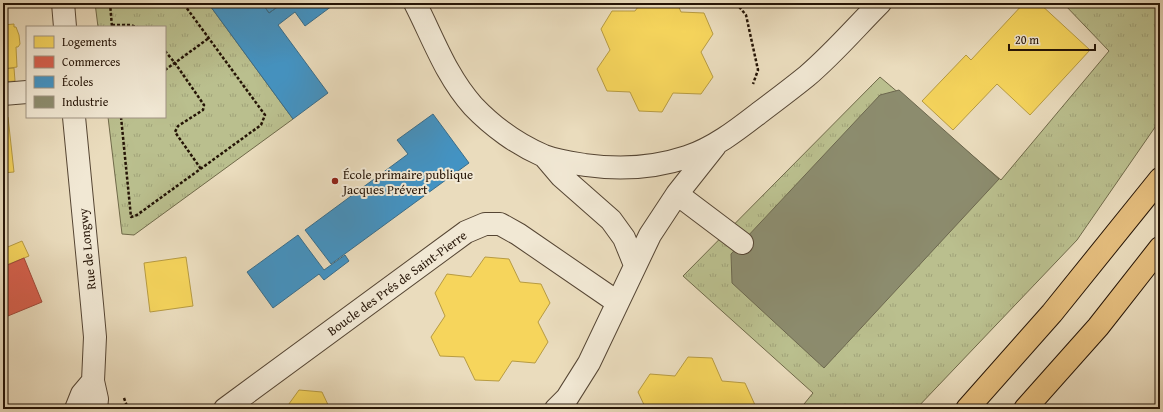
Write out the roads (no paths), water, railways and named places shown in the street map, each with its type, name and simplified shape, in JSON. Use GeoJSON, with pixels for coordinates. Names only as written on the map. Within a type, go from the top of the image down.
{"type":"FeatureCollection","features":[{"type":"Feature","properties":{"kind":"main road"},"geometry":{"type":"LineString","coordinates":[[967,409],[1052,313],[1160,180]]}},
{"type":"Feature","properties":{"kind":"main road"},"geometry":{"type":"LineString","coordinates":[[1025,409],[1098,327],[1160,248]]}},
{"type":"Feature","properties":{"kind":"street"},"geometry":{"type":"LineString","coordinates":[[63,3],[65,26]]}},
{"type":"Feature","properties":{"kind":"street"},"geometry":{"type":"LineString","coordinates":[[415,3],[451,77],[472,105],[494,126],[520,143],[544,156],[567,162],[628,168],[657,165],[688,157],[717,144],[739,129],[808,75],[880,3]]}},
{"type":"Feature","properties":{"kind":"street"},"geometry":{"type":"LineString","coordinates":[[3,94],[26,92]]}},
{"type":"Feature","properties":{"kind":"street","name":"Rue de Longwy"},"geometry":{"type":"LineString","coordinates":[[74,118],[95,337],[93,381],[97,399],[96,409]]}},
{"type":"Feature","properties":{"kind":"street"},"geometry":{"type":"LineString","coordinates":[[556,409],[567,398],[589,363],[650,235],[677,194],[717,144]]}},
{"type":"Feature","properties":{"kind":"street"},"geometry":{"type":"LineString","coordinates":[[544,156],[561,176],[611,220],[624,238],[635,265]]}},
{"type":"Feature","properties":{"kind":"street"},"geometry":{"type":"LineString","coordinates":[[677,194],[742,243]]}},
{"type":"Feature","properties":{"kind":"street","name":"Boucle des Prés de Saint-Pierre"},"geometry":{"type":"LineString","coordinates":[[225,409],[466,232],[485,224],[500,224],[518,234],[617,302]]}},
{"type":"Feature","properties":{"kind":"street"},"geometry":{"type":"LineString","coordinates":[[76,409],[82,394],[93,381]]}},
{"type":"Feature","properties":{"kind":"place","name":"École primaire publique Jacques Prévert"},"geometry":{"type":"Point","coordinates":[335,181]}}]}
